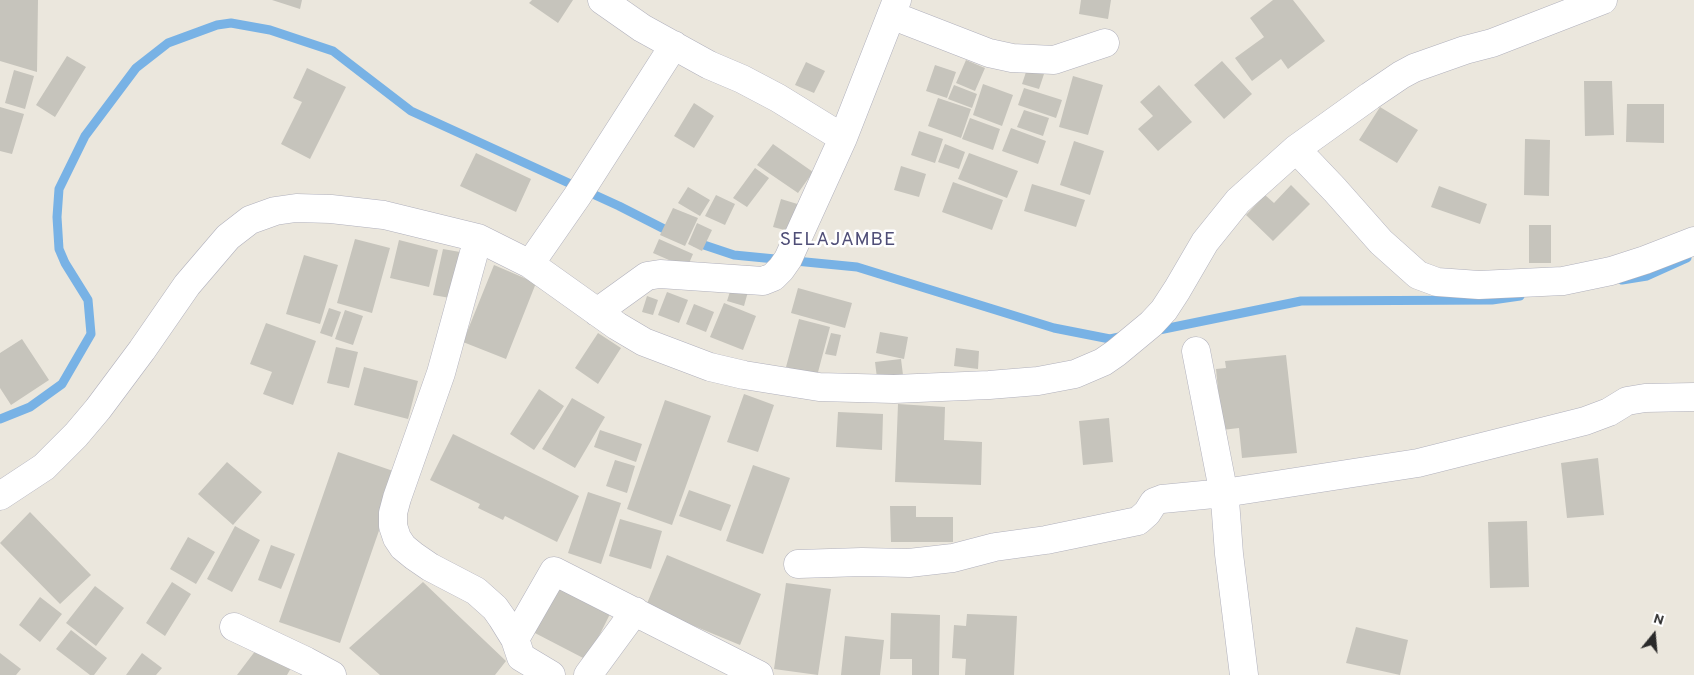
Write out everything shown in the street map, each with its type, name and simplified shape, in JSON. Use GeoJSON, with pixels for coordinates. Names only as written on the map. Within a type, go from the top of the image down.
{"type":"FeatureCollection","features":[{"type":"Feature","properties":{"kind":"street"},"geometry":{"type":"LineString","coordinates":[[602,0],[642,28],[709,65],[742,79],[778,98],[843,138]]}},
{"type":"Feature","properties":{"kind":"street"},"geometry":{"type":"LineString","coordinates":[[0,496],[44,467],[76,435],[142,350],[187,285],[228,237],[250,220],[275,211],[296,208],[331,208],[384,215],[478,238],[530,264],[644,342],[710,367],[785,383],[819,387],[894,389],[990,385],[1060,378],[1103,362],[1131,342],[1164,310],[1205,242],[1238,201],[1296,149],[1401,75],[1442,58],[1506,38],[1602,0]]}},
{"type":"Feature","properties":{"kind":"street"},"geometry":{"type":"LineString","coordinates":[[598,312],[647,276],[660,274],[763,281],[773,277],[788,259],[843,138],[894,8],[989,53],[1012,58],[1054,60],[1105,43]]}},
{"type":"Feature","properties":{"kind":"street"},"geometry":{"type":"LineString","coordinates":[[530,264],[578,195],[674,46]]}},
{"type":"Feature","properties":{"kind":"street"},"geometry":{"type":"LineString","coordinates":[[1296,149],[1381,242],[1418,275],[1436,282],[1479,285],[1563,281],[1620,268],[1694,242]]}},
{"type":"Feature","properties":{"kind":"street"},"geometry":{"type":"LineString","coordinates":[[478,238],[441,373],[397,498],[393,513],[394,526],[397,538],[403,547],[414,556],[476,591],[495,608],[519,657],[551,675]]}},
{"type":"Feature","properties":{"kind":"street"},"geometry":{"type":"LineString","coordinates":[[1196,351],[1224,493],[1229,554],[1244,675]]}},
{"type":"Feature","properties":{"kind":"street"},"geometry":{"type":"LineString","coordinates":[[798,564],[908,563],[953,558],[995,547],[1046,540],[1138,521],[1147,513],[1154,502],[1162,498],[1224,493],[1418,463],[1585,421],[1609,412],[1626,401],[1645,398],[1694,397]]}},
{"type":"Feature","properties":{"kind":"street"},"geometry":{"type":"LineString","coordinates":[[519,657],[554,571],[748,672]]}},
{"type":"Feature","properties":{"kind":"street"},"geometry":{"type":"LineString","coordinates":[[588,675],[635,612]]}},
{"type":"Feature","properties":{"kind":"street"},"geometry":{"type":"LineString","coordinates":[[234,627],[332,675]]}},
{"type":"Feature","properties":{"kind":"building"},"geometry":{"type":"Polygon","coordinates":[[[0,0],[38,0],[37,72],[0,61],[0,0]]]}},
{"type":"Feature","properties":{"kind":"building"},"geometry":{"type":"Polygon","coordinates":[[[272,0],[302,0],[300,9],[272,0]]]}},
{"type":"Feature","properties":{"kind":"building"},"geometry":{"type":"Polygon","coordinates":[[[532,0],[573,0],[558,23],[529,3],[532,0]]]}},
{"type":"Feature","properties":{"kind":"building"},"geometry":{"type":"Polygon","coordinates":[[[1081,0],[1111,0],[1108,19],[1079,14],[1081,0]]]}},
{"type":"Feature","properties":{"kind":"building"},"geometry":{"type":"Polygon","coordinates":[[[1273,0],[1293,0],[1325,41],[1288,69],[1281,59],[1252,81],[1235,58],[1264,37],[1250,18],[1273,0]]]}},
{"type":"Feature","properties":{"kind":"building"},"geometry":{"type":"Polygon","coordinates":[[[67,56],[86,67],[55,117],[36,105],[67,56]]]}},
{"type":"Feature","properties":{"kind":"building"},"geometry":{"type":"Polygon","coordinates":[[[966,60],[985,68],[975,91],[956,83],[966,60]]]}},
{"type":"Feature","properties":{"kind":"building"},"geometry":{"type":"Polygon","coordinates":[[[1222,61],[1252,94],[1224,119],[1194,85],[1222,61]]]}},
{"type":"Feature","properties":{"kind":"building"},"geometry":{"type":"Polygon","coordinates":[[[806,62],[825,71],[814,93],[795,85],[806,62]]]}},
{"type":"Feature","properties":{"kind":"building"},"geometry":{"type":"Polygon","coordinates":[[[935,65],[956,72],[947,98],[926,91],[935,65]]]}},
{"type":"Feature","properties":{"kind":"building"},"geometry":{"type":"Polygon","coordinates":[[[307,68],[346,87],[310,159],[281,144],[302,102],[293,98],[307,68]]]}},
{"type":"Feature","properties":{"kind":"building"},"geometry":{"type":"Polygon","coordinates":[[[1027,69],[1044,74],[1039,89],[1022,84],[1027,69]]]}},
{"type":"Feature","properties":{"kind":"building"},"geometry":{"type":"Polygon","coordinates":[[[14,70],[34,76],[25,109],[5,103],[14,70]]]}},
{"type":"Feature","properties":{"kind":"building"},"geometry":{"type":"Polygon","coordinates":[[[1073,76],[1103,85],[1088,135],[1059,127],[1073,76]]]}},
{"type":"Feature","properties":{"kind":"building"},"geometry":{"type":"Polygon","coordinates":[[[1584,81],[1612,81],[1614,135],[1585,136],[1584,81]]]}},
{"type":"Feature","properties":{"kind":"building"},"geometry":{"type":"Polygon","coordinates":[[[983,84],[1013,95],[1002,126],[973,115],[983,84]]]}},
{"type":"Feature","properties":{"kind":"building"},"geometry":{"type":"Polygon","coordinates":[[[954,85],[977,94],[972,108],[948,99],[954,85]]]}},
{"type":"Feature","properties":{"kind":"building"},"geometry":{"type":"Polygon","coordinates":[[[1159,85],[1192,122],[1158,151],[1138,129],[1153,116],[1140,102],[1159,85]]]}},
{"type":"Feature","properties":{"kind":"building"},"geometry":{"type":"Polygon","coordinates":[[[1024,88],[1062,100],[1056,118],[1018,105],[1024,88]]]}},
{"type":"Feature","properties":{"kind":"building"},"geometry":{"type":"Polygon","coordinates":[[[938,98],[971,109],[961,138],[928,126],[938,98]]]}},
{"type":"Feature","properties":{"kind":"building"},"geometry":{"type":"Polygon","coordinates":[[[694,103],[714,116],[694,148],[674,136],[694,103]]]}},
{"type":"Feature","properties":{"kind":"building"},"geometry":{"type":"Polygon","coordinates":[[[1627,104],[1664,104],[1664,143],[1626,142],[1627,104]]]}},
{"type":"Feature","properties":{"kind":"building"},"geometry":{"type":"Polygon","coordinates":[[[0,107],[24,114],[12,154],[0,151],[0,107]]]}},
{"type":"Feature","properties":{"kind":"building"},"geometry":{"type":"Polygon","coordinates":[[[1380,107],[1418,130],[1397,163],[1359,140],[1380,107]]]}},
{"type":"Feature","properties":{"kind":"building"},"geometry":{"type":"Polygon","coordinates":[[[1024,110],[1049,118],[1043,136],[1017,127],[1024,110]]]}},
{"type":"Feature","properties":{"kind":"building"},"geometry":{"type":"Polygon","coordinates":[[[970,118],[1000,129],[993,150],[962,139],[970,118]]]}},
{"type":"Feature","properties":{"kind":"building"},"geometry":{"type":"Polygon","coordinates":[[[1011,128],[1046,141],[1038,164],[1002,151],[1011,128]]]}},
{"type":"Feature","properties":{"kind":"building"},"geometry":{"type":"Polygon","coordinates":[[[919,131],[943,139],[935,163],[911,155],[919,131]]]}},
{"type":"Feature","properties":{"kind":"building"},"geometry":{"type":"Polygon","coordinates":[[[1525,139],[1550,140],[1549,196],[1524,195],[1525,139]]]}},
{"type":"Feature","properties":{"kind":"building"},"geometry":{"type":"Polygon","coordinates":[[[1074,141],[1104,151],[1090,195],[1060,185],[1074,141]]]}},
{"type":"Feature","properties":{"kind":"building"},"geometry":{"type":"Polygon","coordinates":[[[773,144],[813,172],[798,193],[757,165],[773,144]]]}},
{"type":"Feature","properties":{"kind":"building"},"geometry":{"type":"Polygon","coordinates":[[[945,144],[965,152],[959,169],[938,162],[945,144]]]}},
{"type":"Feature","properties":{"kind":"building"},"geometry":{"type":"Polygon","coordinates":[[[476,153],[531,179],[516,212],[460,186],[476,153]]]}},
{"type":"Feature","properties":{"kind":"building"},"geometry":{"type":"Polygon","coordinates":[[[969,153],[1018,171],[1007,198],[958,179],[969,153]]]}},
{"type":"Feature","properties":{"kind":"building"},"geometry":{"type":"Polygon","coordinates":[[[901,166],[926,174],[919,197],[894,190],[901,166]]]}},
{"type":"Feature","properties":{"kind":"building"},"geometry":{"type":"Polygon","coordinates":[[[755,168],[769,178],[747,207],[733,198],[755,168]]]}},
{"type":"Feature","properties":{"kind":"building"},"geometry":{"type":"Polygon","coordinates":[[[953,182],[1003,200],[992,230],[942,212],[953,182]]]}},
{"type":"Feature","properties":{"kind":"building"},"geometry":{"type":"Polygon","coordinates":[[[1032,184],[1085,200],[1076,227],[1024,211],[1032,184]]]}},
{"type":"Feature","properties":{"kind":"building"},"geometry":{"type":"Polygon","coordinates":[[[1291,185],[1310,204],[1273,241],[1246,215],[1265,195],[1274,203],[1291,185]]]}},
{"type":"Feature","properties":{"kind":"building"},"geometry":{"type":"Polygon","coordinates":[[[1439,186],[1487,204],[1480,224],[1431,207],[1439,186]]]}},
{"type":"Feature","properties":{"kind":"building"},"geometry":{"type":"Polygon","coordinates":[[[688,187],[710,200],[700,216],[678,203],[688,187]]]}},
{"type":"Feature","properties":{"kind":"building"},"geometry":{"type":"Polygon","coordinates":[[[716,195],[735,204],[725,225],[705,216],[716,195]]]}},
{"type":"Feature","properties":{"kind":"building"},"geometry":{"type":"Polygon","coordinates":[[[781,199],[804,206],[796,233],[773,227],[781,199]]]}},
{"type":"Feature","properties":{"kind":"building"},"geometry":{"type":"Polygon","coordinates":[[[673,208],[698,218],[685,246],[660,235],[673,208]]]}},
{"type":"Feature","properties":{"kind":"building"},"geometry":{"type":"Polygon","coordinates":[[[697,223],[712,230],[702,251],[688,244],[697,223]]]}},
{"type":"Feature","properties":{"kind":"building"},"geometry":{"type":"Polygon","coordinates":[[[1529,225],[1551,225],[1551,263],[1529,263],[1529,225]]]}},
{"type":"Feature","properties":{"kind":"building"},"geometry":{"type":"Polygon","coordinates":[[[355,239],[390,248],[372,313],[337,303],[355,239]]]}},
{"type":"Feature","properties":{"kind":"building"},"geometry":{"type":"Polygon","coordinates":[[[659,239],[693,254],[687,268],[653,253],[659,239]]]}},
{"type":"Feature","properties":{"kind":"building"},"geometry":{"type":"Polygon","coordinates":[[[399,240],[438,250],[429,287],[390,278],[399,240]]]}},
{"type":"Feature","properties":{"kind":"building"},"geometry":{"type":"Polygon","coordinates":[[[443,249],[460,252],[450,298],[433,295],[443,249]]]}},
{"type":"Feature","properties":{"kind":"building"},"geometry":{"type":"Polygon","coordinates":[[[304,255],[338,265],[320,324],[286,314],[304,255]]]}},
{"type":"Feature","properties":{"kind":"building"},"geometry":{"type":"Polygon","coordinates":[[[494,265],[536,283],[506,359],[463,342],[494,265]]]}},
{"type":"Feature","properties":{"kind":"building"},"geometry":{"type":"Polygon","coordinates":[[[733,282],[749,288],[744,306],[727,301],[733,282]]]}},
{"type":"Feature","properties":{"kind":"building"},"geometry":{"type":"Polygon","coordinates":[[[798,288],[852,303],[845,328],[791,313],[798,288]]]}},
{"type":"Feature","properties":{"kind":"building"},"geometry":{"type":"Polygon","coordinates":[[[667,292],[688,300],[679,323],[658,315],[667,292]]]}},
{"type":"Feature","properties":{"kind":"building"},"geometry":{"type":"Polygon","coordinates":[[[647,296],[658,300],[653,315],[642,312],[647,296]]]}},
{"type":"Feature","properties":{"kind":"building"},"geometry":{"type":"Polygon","coordinates":[[[724,303],[756,316],[743,350],[710,337],[724,303]]]}},
{"type":"Feature","properties":{"kind":"building"},"geometry":{"type":"Polygon","coordinates":[[[694,304],[714,312],[706,332],[686,324],[694,304]]]}},
{"type":"Feature","properties":{"kind":"building"},"geometry":{"type":"Polygon","coordinates":[[[329,308],[341,312],[332,337],[320,333],[329,308]]]}},
{"type":"Feature","properties":{"kind":"building"},"geometry":{"type":"Polygon","coordinates":[[[345,310],[363,316],[353,345],[335,339],[345,310]]]}},
{"type":"Feature","properties":{"kind":"building"},"geometry":{"type":"Polygon","coordinates":[[[799,319],[830,327],[817,376],[786,367],[799,319]]]}},
{"type":"Feature","properties":{"kind":"building"},"geometry":{"type":"Polygon","coordinates":[[[266,323],[316,341],[293,405],[263,394],[272,372],[250,364],[266,323]]]}},
{"type":"Feature","properties":{"kind":"building"},"geometry":{"type":"Polygon","coordinates":[[[880,332],[908,337],[904,359],[876,353],[880,332]]]}},
{"type":"Feature","properties":{"kind":"building"},"geometry":{"type":"Polygon","coordinates":[[[598,333],[621,348],[598,384],[575,368],[598,333]]]}},
{"type":"Feature","properties":{"kind":"building"},"geometry":{"type":"Polygon","coordinates":[[[831,333],[841,335],[836,356],[825,354],[831,333]]]}},
{"type":"Feature","properties":{"kind":"building"},"geometry":{"type":"Polygon","coordinates":[[[22,339],[49,380],[11,405],[0,388],[0,353],[22,339]]]}},
{"type":"Feature","properties":{"kind":"building"},"geometry":{"type":"Polygon","coordinates":[[[336,347],[358,352],[349,388],[327,383],[336,347]]]}},
{"type":"Feature","properties":{"kind":"building"},"geometry":{"type":"Polygon","coordinates":[[[956,348],[979,351],[978,369],[954,366],[956,348]]]}},
{"type":"Feature","properties":{"kind":"building"},"geometry":{"type":"Polygon","coordinates":[[[1286,355],[1297,453],[1242,458],[1239,428],[1222,430],[1216,369],[1226,368],[1225,361],[1286,355]]]}},
{"type":"Feature","properties":{"kind":"building"},"geometry":{"type":"Polygon","coordinates":[[[901,359],[903,375],[877,378],[875,362],[901,359]]]}},
{"type":"Feature","properties":{"kind":"building"},"geometry":{"type":"Polygon","coordinates":[[[364,367],[418,381],[408,419],[354,405],[364,367]]]}},
{"type":"Feature","properties":{"kind":"building"},"geometry":{"type":"Polygon","coordinates":[[[539,389],[564,406],[534,450],[510,434],[539,389]]]}},
{"type":"Feature","properties":{"kind":"building"},"geometry":{"type":"Polygon","coordinates":[[[744,394],[774,405],[758,452],[727,442],[744,394]]]}},
{"type":"Feature","properties":{"kind":"building"},"geometry":{"type":"Polygon","coordinates":[[[572,398],[605,417],[575,468],[542,449],[572,398]]]}},
{"type":"Feature","properties":{"kind":"building"},"geometry":{"type":"Polygon","coordinates":[[[665,400],[711,416],[672,525],[627,509],[665,400]]]}},
{"type":"Feature","properties":{"kind":"building"},"geometry":{"type":"Polygon","coordinates":[[[898,404],[945,407],[944,440],[982,442],[981,485],[895,482],[898,404]]]}},
{"type":"Feature","properties":{"kind":"building"},"geometry":{"type":"Polygon","coordinates":[[[838,412],[883,414],[882,450],[836,447],[838,412]]]}},
{"type":"Feature","properties":{"kind":"building"},"geometry":{"type":"Polygon","coordinates":[[[1109,418],[1113,462],[1083,465],[1079,421],[1109,418]]]}},
{"type":"Feature","properties":{"kind":"building"},"geometry":{"type":"Polygon","coordinates":[[[600,430],[642,444],[636,462],[594,447],[600,430]]]}},
{"type":"Feature","properties":{"kind":"building"},"geometry":{"type":"Polygon","coordinates":[[[453,434],[579,496],[557,542],[505,516],[503,520],[478,508],[480,504],[430,480],[453,434]]]}},
{"type":"Feature","properties":{"kind":"building"},"geometry":{"type":"Polygon","coordinates":[[[338,452],[399,473],[340,643],[279,622],[338,452]]]}},
{"type":"Feature","properties":{"kind":"building"},"geometry":{"type":"Polygon","coordinates":[[[1598,458],[1604,515],[1567,518],[1561,463],[1598,458]]]}},
{"type":"Feature","properties":{"kind":"building"},"geometry":{"type":"Polygon","coordinates":[[[615,460],[635,466],[627,493],[606,486],[615,460]]]}},
{"type":"Feature","properties":{"kind":"building"},"geometry":{"type":"Polygon","coordinates":[[[227,462],[262,492],[233,525],[198,494],[227,462]]]}},
{"type":"Feature","properties":{"kind":"building"},"geometry":{"type":"Polygon","coordinates":[[[753,465],[790,478],[763,554],[726,541],[753,465]]]}},
{"type":"Feature","properties":{"kind":"building"},"geometry":{"type":"Polygon","coordinates":[[[689,490],[731,505],[721,531],[679,516],[689,490]]]}},
{"type":"Feature","properties":{"kind":"building"},"geometry":{"type":"Polygon","coordinates":[[[588,492],[621,503],[601,564],[568,553],[588,492]]]}},
{"type":"Feature","properties":{"kind":"building"},"geometry":{"type":"Polygon","coordinates":[[[890,506],[916,506],[916,517],[953,517],[953,542],[891,542],[890,506]]]}},
{"type":"Feature","properties":{"kind":"building"},"geometry":{"type":"Polygon","coordinates":[[[30,512],[91,575],[60,604],[0,543],[30,512]]]}},
{"type":"Feature","properties":{"kind":"building"},"geometry":{"type":"Polygon","coordinates":[[[620,519],[662,531],[651,569],[609,556],[620,519]]]}},
{"type":"Feature","properties":{"kind":"building"},"geometry":{"type":"Polygon","coordinates":[[[1527,521],[1529,587],[1490,588],[1488,522],[1527,521]]]}},
{"type":"Feature","properties":{"kind":"building"},"geometry":{"type":"Polygon","coordinates":[[[235,526],[260,540],[232,592],[207,579],[235,526]]]}},
{"type":"Feature","properties":{"kind":"building"},"geometry":{"type":"Polygon","coordinates":[[[188,537],[215,552],[196,584],[170,569],[188,537]]]}},
{"type":"Feature","properties":{"kind":"building"},"geometry":{"type":"Polygon","coordinates":[[[271,545],[295,554],[281,589],[258,580],[271,545]]]}},
{"type":"Feature","properties":{"kind":"building"},"geometry":{"type":"Polygon","coordinates":[[[667,555],[761,594],[740,645],[646,606],[667,555]]]}},
{"type":"Feature","properties":{"kind":"building"},"geometry":{"type":"Polygon","coordinates":[[[172,582],[191,594],[165,636],[146,623],[172,582]]]}},
{"type":"Feature","properties":{"kind":"building"},"geometry":{"type":"Polygon","coordinates":[[[423,582],[506,661],[495,675],[380,675],[349,648],[423,582]]]}},
{"type":"Feature","properties":{"kind":"building"},"geometry":{"type":"Polygon","coordinates":[[[786,583],[831,589],[818,675],[774,669],[786,583]]]}},
{"type":"Feature","properties":{"kind":"building"},"geometry":{"type":"Polygon","coordinates":[[[95,586],[124,608],[96,646],[66,623],[95,586]]]}},
{"type":"Feature","properties":{"kind":"building"},"geometry":{"type":"Polygon","coordinates":[[[556,587],[610,614],[587,660],[533,632],[556,587]]]}},
{"type":"Feature","properties":{"kind":"building"},"geometry":{"type":"Polygon","coordinates":[[[40,597],[62,614],[40,642],[19,625],[40,597]]]}},
{"type":"Feature","properties":{"kind":"building"},"geometry":{"type":"Polygon","coordinates":[[[891,613],[940,615],[939,675],[912,675],[912,659],[890,659],[891,613]]]}},
{"type":"Feature","properties":{"kind":"building"},"geometry":{"type":"Polygon","coordinates":[[[967,614],[1017,616],[1014,675],[965,675],[966,659],[952,658],[954,625],[966,626],[967,614]]]}},
{"type":"Feature","properties":{"kind":"building"},"geometry":{"type":"Polygon","coordinates":[[[1356,627],[1408,640],[1400,675],[1346,663],[1356,627]]]}},
{"type":"Feature","properties":{"kind":"building"},"geometry":{"type":"Polygon","coordinates":[[[71,630],[107,658],[94,675],[90,675],[56,649],[71,630]]]}},
{"type":"Feature","properties":{"kind":"building"},"geometry":{"type":"Polygon","coordinates":[[[845,636],[884,640],[880,675],[841,675],[845,636]]]}},
{"type":"Feature","properties":{"kind":"building"},"geometry":{"type":"Polygon","coordinates":[[[259,646],[291,668],[287,675],[237,675],[259,646]]]}},
{"type":"Feature","properties":{"kind":"building"},"geometry":{"type":"Polygon","coordinates":[[[0,653],[21,669],[16,675],[0,675],[0,653]]]}},
{"type":"Feature","properties":{"kind":"building"},"geometry":{"type":"Polygon","coordinates":[[[142,653],[162,668],[156,675],[126,675],[142,653]]]}},
{"type":"Feature","properties":{"kind":"waterway"},"geometry":{"type":"LineString","coordinates":[[0,419],[30,407],[62,384],[91,334],[88,300],[65,263],[59,249],[57,217],[59,189],[85,136],[136,68],[168,43],[217,25],[231,23],[270,30],[333,51],[411,111],[619,206],[674,234]]}},
{"type":"Feature","properties":{"kind":"waterway"},"geometry":{"type":"LineString","coordinates":[[695,242],[734,255],[857,267],[1054,328],[1110,339],[1124,336]]}},
{"type":"Feature","properties":{"kind":"waterway"},"geometry":{"type":"LineString","coordinates":[[1622,280],[1647,276],[1687,258]]}},
{"type":"Feature","properties":{"kind":"waterway"},"geometry":{"type":"LineString","coordinates":[[1154,331],[1301,301],[1492,300],[1520,296]]}},
{"type":"Feature","properties":{"kind":"district","name":"SELAJAMBE"},"geometry":{"type":"Point","coordinates":[838,241]}}]}
